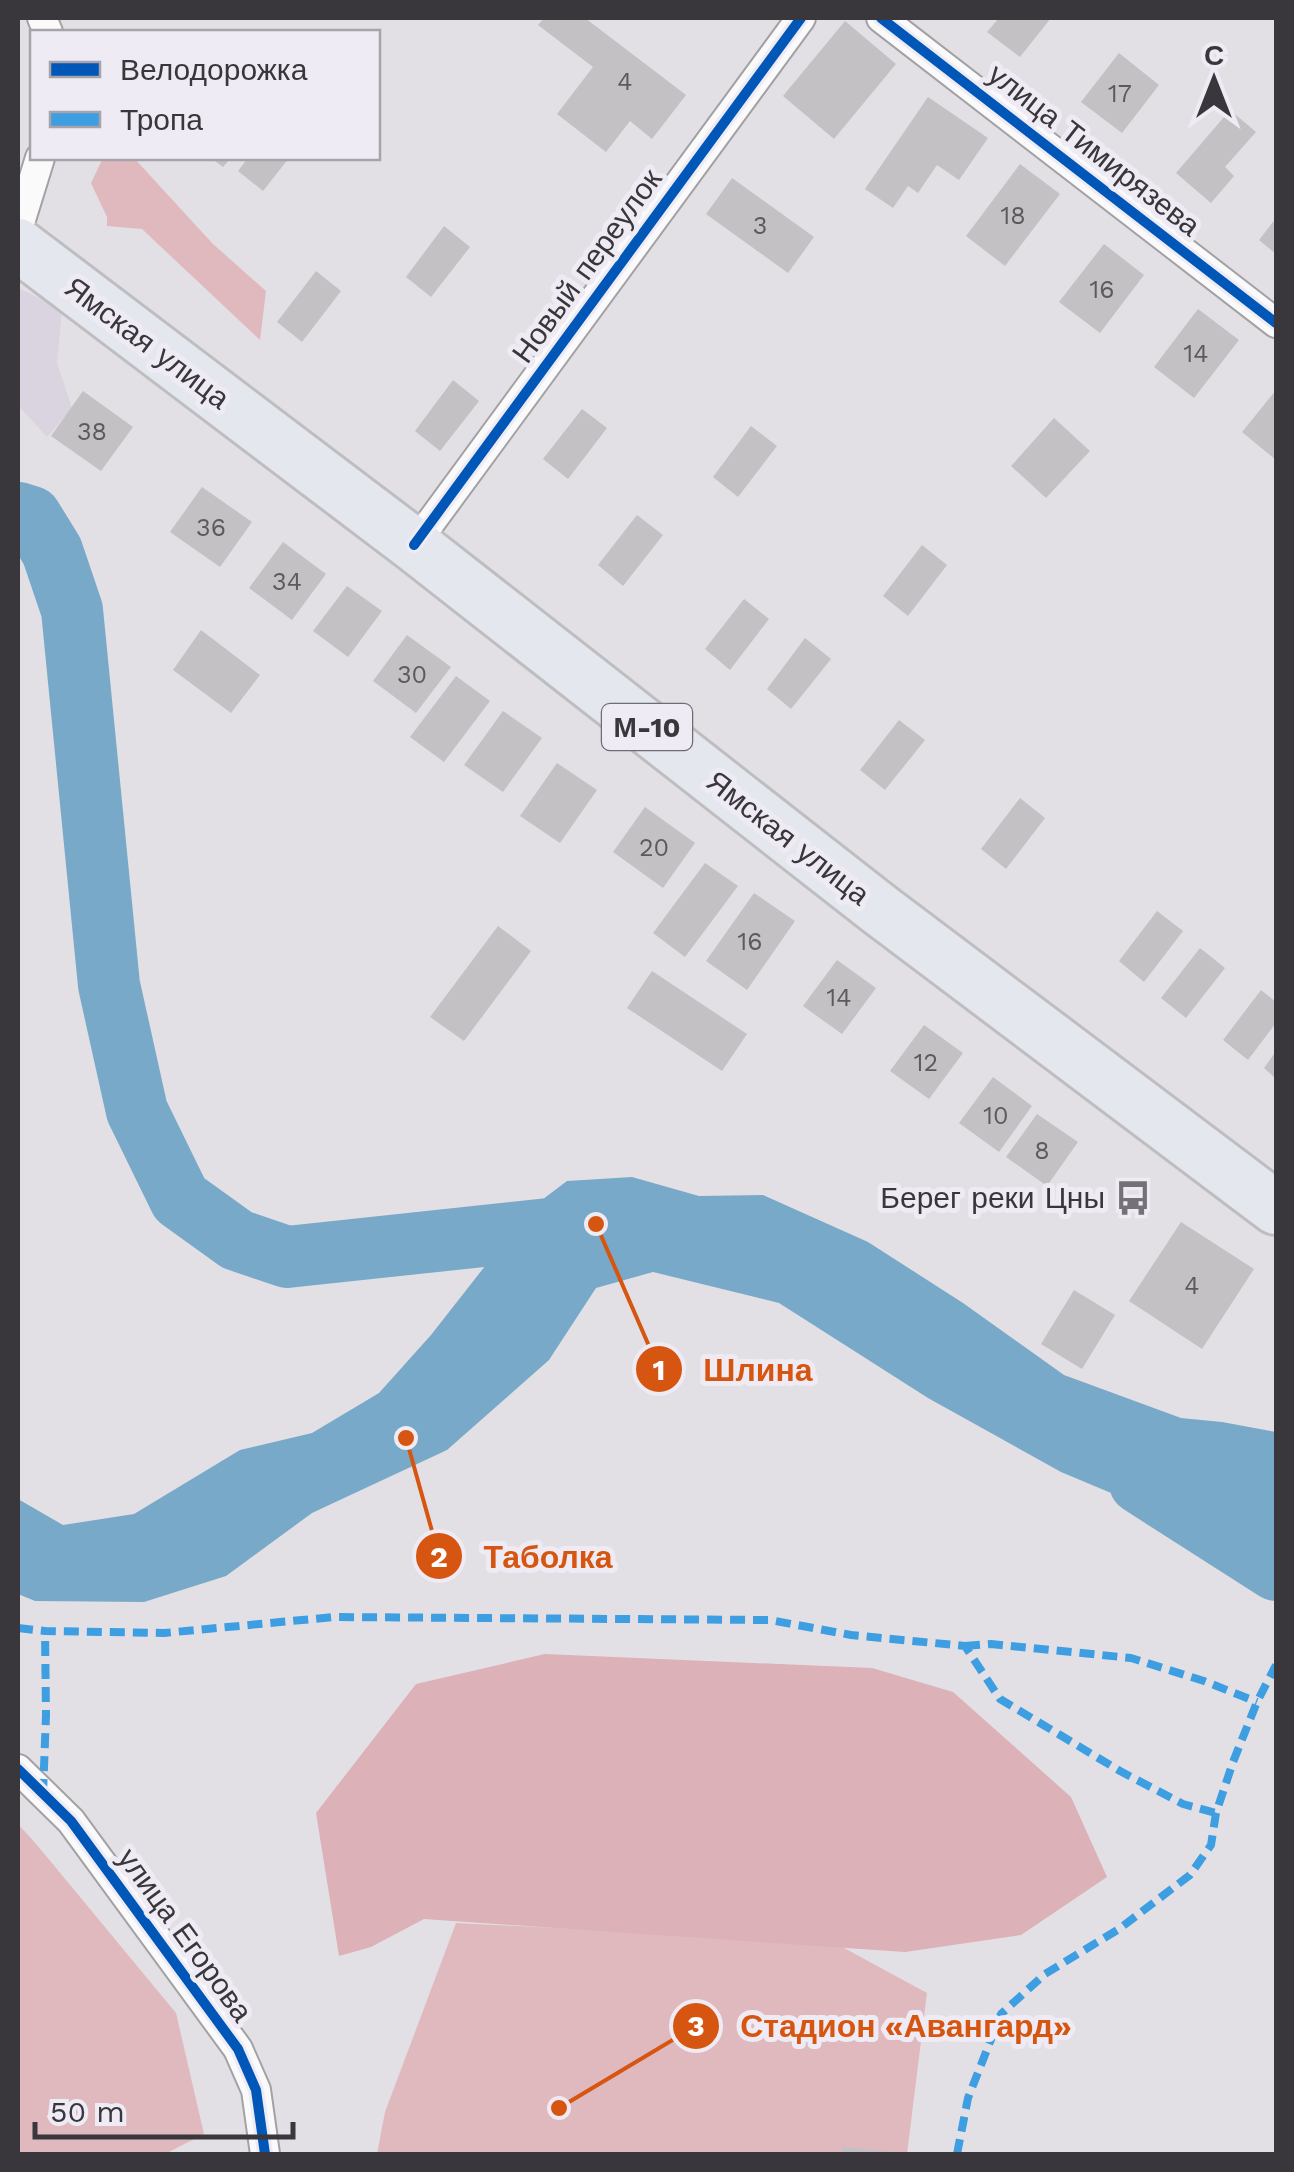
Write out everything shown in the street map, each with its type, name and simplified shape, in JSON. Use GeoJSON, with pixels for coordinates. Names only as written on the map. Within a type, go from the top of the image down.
{"type":"FeatureCollection","features":[{"type":"Feature","properties":{"kind":"highway","name":"Ямская улица"},"geometry":{"type":"LineString","coordinates":[[18,245],[414,545],[879,909],[1276,1208]]}},
{"type":"Feature","properties":{"kind":"street","name":"Новый переулок"},"geometry":{"type":"LineString","coordinates":[[414,545],[802,18]]}},
{"type":"Feature","properties":{"kind":"street","name":"улица Тимирязева"},"geometry":{"type":"LineString","coordinates":[[881,18],[1276,323]]}},
{"type":"Feature","properties":{"kind":"street"},"geometry":{"type":"LineString","coordinates":[[18,228],[39,160]]}},
{"type":"Feature","properties":{"kind":"street","name":"улица Егорова"},"geometry":{"type":"LineString","coordinates":[[18,1770],[71,1821],[238,2049],[256,2090],[265,2154]]}},
{"type":"Feature","properties":{"kind":"shaded area"},"geometry":{"type":"Polygon","coordinates":[[[102,160],[136,160],[213,244],[266,291],[260,340],[142,229],[107,226],[107,217],[91,183],[102,160]]]}},
{"type":"Feature","properties":{"kind":"shaded area"},"geometry":{"type":"Polygon","coordinates":[[[18,288],[62,309],[57,363],[72,408],[47,437],[18,405],[18,288]]]}},
{"type":"Feature","properties":{"kind":"shaded area"},"geometry":{"type":"Polygon","coordinates":[[[545,1654],[872,1668],[953,1692],[1071,1797],[1107,1877],[1021,1935],[905,1952],[424,1919],[371,1947],[339,1956],[316,1813],[416,1684],[545,1654]]]}},
{"type":"Feature","properties":{"kind":"shaded area"},"geometry":{"type":"Polygon","coordinates":[[[18,1824],[176,2013],[204,2134],[165,2154],[18,2154],[18,1824]]]}},
{"type":"Feature","properties":{"kind":"shaded area"},"geometry":{"type":"Polygon","coordinates":[[[456,1923],[833,1942],[927,1993],[907,2154],[377,2154],[385,2112],[456,1923]]]}},
{"type":"Feature","properties":{"kind":"water"},"geometry":{"type":"Polygon","coordinates":[[[632,1177],[699,1196],[763,1195],[868,1242],[1064,1375],[1181,1418],[1276,1432],[1276,1554],[1250,1541],[1154,1511],[1061,1472],[928,1398],[779,1303],[653,1272],[596,1288],[549,1360],[447,1450],[312,1513],[226,1576],[144,1602],[35,1601],[18,1594],[18,1499],[63,1525],[134,1514],[240,1450],[312,1433],[379,1393],[431,1335],[518,1218],[567,1181],[632,1177]]]}},
{"type":"Feature","properties":{"kind":"building"},"geometry":{"type":"Polygon","coordinates":[[[544,18],[585,18],[686,95],[652,139],[630,121],[606,152],[557,114],[593,67],[538,25],[544,18]]]}},
{"type":"Feature","properties":{"kind":"building"},"geometry":{"type":"Polygon","coordinates":[[[999,18],[1051,18],[1020,57],[987,32],[999,18]]]}},
{"type":"Feature","properties":{"kind":"building"},"geometry":{"type":"Polygon","coordinates":[[[845,21],[896,64],[834,139],[783,96],[845,21]]]}},
{"type":"Feature","properties":{"kind":"building"},"geometry":{"type":"Polygon","coordinates":[[[1119,53],[1159,85],[1122,133],[1081,102],[1119,53]]]}},
{"type":"Feature","properties":{"kind":"building"},"geometry":{"type":"Polygon","coordinates":[[[928,97],[988,138],[959,180],[937,165],[918,193],[908,186],[893,208],[865,189],[928,97]]]}},
{"type":"Feature","properties":{"kind":"building"},"geometry":{"type":"Polygon","coordinates":[[[1230,110],[1256,132],[1225,167],[1234,176],[1211,203],[1176,173],[1230,110]]]}},
{"type":"Feature","properties":{"kind":"building"},"geometry":{"type":"Polygon","coordinates":[[[246,160],[287,160],[263,191],[238,171],[246,160]]]}},
{"type":"Feature","properties":{"kind":"building"},"geometry":{"type":"Polygon","coordinates":[[[1020,164],[1060,194],[1005,266],[966,236],[1020,164]]]}},
{"type":"Feature","properties":{"kind":"building"},"geometry":{"type":"Polygon","coordinates":[[[732,178],[814,237],[788,273],[706,214],[732,178]]]}},
{"type":"Feature","properties":{"kind":"building"},"geometry":{"type":"Polygon","coordinates":[[[1276,218],[1276,254],[1259,240],[1276,218]]]}},
{"type":"Feature","properties":{"kind":"building"},"geometry":{"type":"Polygon","coordinates":[[[444,226],[470,247],[431,297],[406,277],[444,226]]]}},
{"type":"Feature","properties":{"kind":"building"},"geometry":{"type":"Polygon","coordinates":[[[1104,244],[1144,275],[1100,333],[1059,302],[1104,244]]]}},
{"type":"Feature","properties":{"kind":"building"},"geometry":{"type":"Polygon","coordinates":[[[316,271],[341,291],[302,342],[277,322],[316,271]]]}},
{"type":"Feature","properties":{"kind":"building"},"geometry":{"type":"Polygon","coordinates":[[[1198,309],[1239,340],[1194,398],[1154,367],[1198,309]]]}},
{"type":"Feature","properties":{"kind":"building"},"geometry":{"type":"Polygon","coordinates":[[[453,380],[479,401],[440,451],[415,431],[453,380]]]}},
{"type":"Feature","properties":{"kind":"building"},"geometry":{"type":"Polygon","coordinates":[[[1276,390],[1276,460],[1242,432],[1276,390]]]}},
{"type":"Feature","properties":{"kind":"building"},"geometry":{"type":"Polygon","coordinates":[[[83,391],[133,427],[101,471],[51,436],[83,391]]]}},
{"type":"Feature","properties":{"kind":"building"},"geometry":{"type":"Polygon","coordinates":[[[582,409],[607,428],[568,479],[543,459],[582,409]]]}},
{"type":"Feature","properties":{"kind":"building"},"geometry":{"type":"Polygon","coordinates":[[[1054,418],[1090,451],[1046,498],[1011,466],[1054,418]]]}},
{"type":"Feature","properties":{"kind":"building"},"geometry":{"type":"Polygon","coordinates":[[[751,426],[777,446],[738,497],[713,477],[751,426]]]}},
{"type":"Feature","properties":{"kind":"building"},"geometry":{"type":"Polygon","coordinates":[[[202,487],[252,522],[220,567],[170,532],[202,487]]]}},
{"type":"Feature","properties":{"kind":"building"},"geometry":{"type":"Polygon","coordinates":[[[637,515],[663,535],[623,586],[598,565],[637,515]]]}},
{"type":"Feature","properties":{"kind":"building"},"geometry":{"type":"Polygon","coordinates":[[[283,542],[326,574],[292,620],[249,588],[283,542]]]}},
{"type":"Feature","properties":{"kind":"building"},"geometry":{"type":"Polygon","coordinates":[[[922,545],[947,565],[908,616],[883,596],[922,545]]]}},
{"type":"Feature","properties":{"kind":"building"},"geometry":{"type":"Polygon","coordinates":[[[347,586],[382,611],[348,657],[313,631],[347,586]]]}},
{"type":"Feature","properties":{"kind":"building"},"geometry":{"type":"Polygon","coordinates":[[[744,599],[769,619],[730,670],[705,649],[744,599]]]}},
{"type":"Feature","properties":{"kind":"building"},"geometry":{"type":"Polygon","coordinates":[[[201,630],[260,675],[231,713],[173,670],[201,630]]]}},
{"type":"Feature","properties":{"kind":"building"},"geometry":{"type":"Polygon","coordinates":[[[407,635],[451,667],[416,713],[373,681],[407,635]]]}},
{"type":"Feature","properties":{"kind":"building"},"geometry":{"type":"Polygon","coordinates":[[[805,638],[831,659],[791,709],[767,689],[805,638]]]}},
{"type":"Feature","properties":{"kind":"building"},"geometry":{"type":"Polygon","coordinates":[[[456,676],[490,701],[444,762],[410,737],[456,676]]]}},
{"type":"Feature","properties":{"kind":"building"},"geometry":{"type":"Polygon","coordinates":[[[503,711],[542,738],[503,792],[464,765],[503,711]]]}},
{"type":"Feature","properties":{"kind":"building"},"geometry":{"type":"Polygon","coordinates":[[[899,720],[925,740],[885,790],[860,770],[899,720]]]}},
{"type":"Feature","properties":{"kind":"building"},"geometry":{"type":"Polygon","coordinates":[[[557,763],[597,790],[560,843],[520,816],[557,763]]]}},
{"type":"Feature","properties":{"kind":"building"},"geometry":{"type":"Polygon","coordinates":[[[1020,798],[1045,818],[1006,869],[981,849],[1020,798]]]}},
{"type":"Feature","properties":{"kind":"building"},"geometry":{"type":"Polygon","coordinates":[[[645,807],[695,843],[663,888],[613,852],[645,807]]]}},
{"type":"Feature","properties":{"kind":"building"},"geometry":{"type":"Polygon","coordinates":[[[705,863],[738,886],[685,957],[653,933],[705,863]]]}},
{"type":"Feature","properties":{"kind":"building"},"geometry":{"type":"Polygon","coordinates":[[[754,893],[795,921],[747,990],[706,961],[754,893]]]}},
{"type":"Feature","properties":{"kind":"building"},"geometry":{"type":"Polygon","coordinates":[[[1157,911],[1183,931],[1144,982],[1119,961],[1157,911]]]}},
{"type":"Feature","properties":{"kind":"building"},"geometry":{"type":"Polygon","coordinates":[[[498,926],[531,951],[464,1041],[430,1017],[498,926]]]}},
{"type":"Feature","properties":{"kind":"building"},"geometry":{"type":"Polygon","coordinates":[[[1200,948],[1225,968],[1186,1018],[1161,998],[1200,948]]]}},
{"type":"Feature","properties":{"kind":"building"},"geometry":{"type":"Polygon","coordinates":[[[837,960],[876,988],[842,1034],[803,1006],[837,960]]]}},
{"type":"Feature","properties":{"kind":"building"},"geometry":{"type":"Polygon","coordinates":[[[652,971],[747,1034],[722,1071],[627,1008],[652,971]]]}},
{"type":"Feature","properties":{"kind":"building"},"geometry":{"type":"Polygon","coordinates":[[[1261,990],[1276,1002],[1276,1023],[1248,1060],[1223,1040],[1261,990]]]}},
{"type":"Feature","properties":{"kind":"building"},"geometry":{"type":"Polygon","coordinates":[[[924,1025],[963,1053],[929,1099],[890,1071],[924,1025]]]}},
{"type":"Feature","properties":{"kind":"building"},"geometry":{"type":"Polygon","coordinates":[[[1276,1051],[1276,1079],[1264,1068],[1276,1051]]]}},
{"type":"Feature","properties":{"kind":"building"},"geometry":{"type":"Polygon","coordinates":[[[993,1077],[1032,1106],[999,1152],[959,1123],[993,1077]]]}},
{"type":"Feature","properties":{"kind":"building"},"geometry":{"type":"Polygon","coordinates":[[[1037,1114],[1078,1142],[1047,1186],[1006,1157],[1037,1114]]]}},
{"type":"Feature","properties":{"kind":"building"},"geometry":{"type":"Polygon","coordinates":[[[1181,1222],[1254,1269],[1202,1349],[1129,1301],[1181,1222]]]}},
{"type":"Feature","properties":{"kind":"building"},"geometry":{"type":"Polygon","coordinates":[[[1074,1290],[1115,1315],[1082,1369],[1041,1344],[1074,1290]]]}},
{"type":"Feature","properties":{"kind":"building"},"geometry":{"type":"Polygon","coordinates":[[[842,2147],[893,2152],[893,2154],[842,2154],[842,2147]]]}},
{"type":"Feature","properties":{"kind":"waterway"},"geometry":{"type":"LineString","coordinates":[[18,513],[31,517],[52,551],[72,610],[109,985],[137,1111],[180,1199],[237,1240],[287,1257],[595,1224]]}},
{"type":"Feature","properties":{"kind":"waterway"},"geometry":{"type":"LineString","coordinates":[[1140,1483],[1276,1570]]}},
{"type":"Feature","properties":{"kind":"marked path"},"geometry":{"type":"LineString","coordinates":[[18,1628],[164,1633],[334,1617],[770,1620],[851,1635],[965,1646],[1000,1699],[1120,1771],[1183,1804],[1216,1813]]}},
{"type":"Feature","properties":{"kind":"marked path"},"geometry":{"type":"LineString","coordinates":[[43,1794],[45,1631]]}},
{"type":"Feature","properties":{"kind":"marked path"},"geometry":{"type":"LineString","coordinates":[[965,1646],[991,1644],[1131,1658],[1257,1702]]}},
{"type":"Feature","properties":{"kind":"marked path"},"geometry":{"type":"LineString","coordinates":[[957,2154],[968,2098],[1001,2014],[1045,1974],[1119,1929],[1190,1875],[1211,1845],[1216,1813],[1233,1762],[1276,1665]]}},
{"type":"Feature","properties":{"kind":"cycle path"},"geometry":{"type":"LineString","coordinates":[[414,545],[801,18]]}},
{"type":"Feature","properties":{"kind":"cycle path"},"geometry":{"type":"LineString","coordinates":[[881,18],[1276,323]]}},
{"type":"Feature","properties":{"kind":"cycle path"},"geometry":{"type":"LineString","coordinates":[[18,1769],[71,1821],[238,2049],[256,2090],[265,2154]]}},
{"type":"Feature","properties":{"kind":"place","name":"Берег реки Цны"},"geometry":{"type":"Point","coordinates":[1133,1198]}},
{"type":"Feature","properties":{"kind":"place","name":"Шлина"},"geometry":{"type":"Point","coordinates":[596,1224]}},
{"type":"Feature","properties":{"kind":"place","name":"Таболка"},"geometry":{"type":"Point","coordinates":[406,1438]}},
{"type":"Feature","properties":{"kind":"place","name":"Стадион «Авангард»"},"geometry":{"type":"Point","coordinates":[559,2108]}}]}
